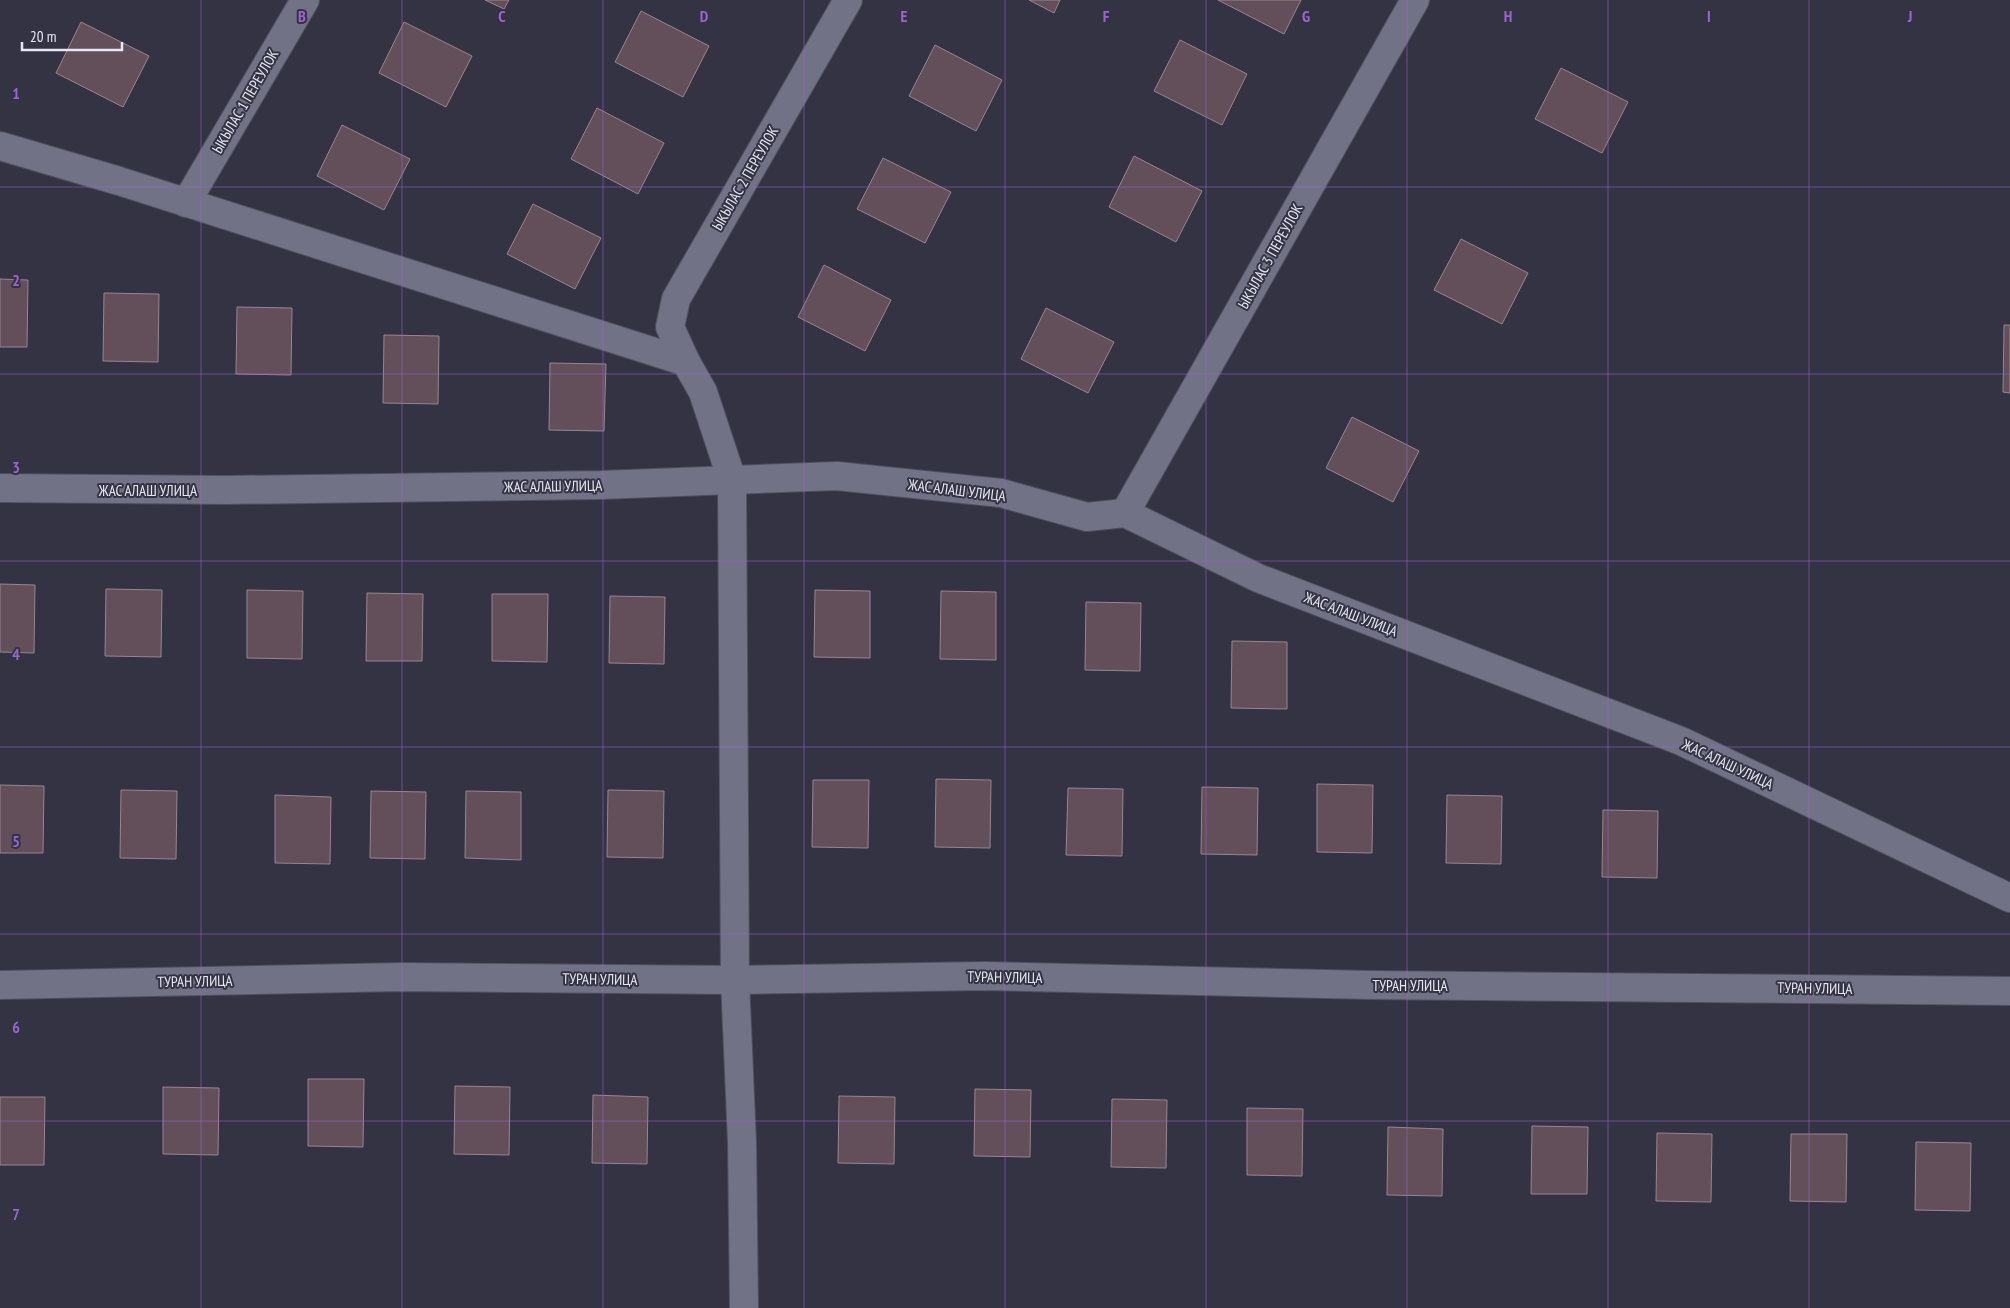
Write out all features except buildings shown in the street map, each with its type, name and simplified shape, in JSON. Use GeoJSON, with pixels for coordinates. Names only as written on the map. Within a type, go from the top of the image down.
{"type":"FeatureCollection","features":[{"type":"Feature","properties":{"kind":"street","name":"ЫКЫЛАС 1 ПЕРЕУЛОК"},"geometry":{"type":"LineString","coordinates":[[186,203],[305,0]]}},
{"type":"Feature","properties":{"kind":"street","name":"ЫКЫЛАС 2 ПЕРЕУЛОК"},"geometry":{"type":"LineString","coordinates":[[744,1308],[742,1142],[734,980],[732,480],[703,392],[686,362],[670,327],[676,299],[848,0]]}},
{"type":"Feature","properties":{"kind":"street","name":"ЫКЫЛАС 3 ПЕРЕУЛОК"},"geometry":{"type":"LineString","coordinates":[[1125,513],[1415,0]]}},
{"type":"Feature","properties":{"kind":"street"},"geometry":{"type":"LineString","coordinates":[[0,146],[686,362]]}},
{"type":"Feature","properties":{"kind":"street","name":"ЖАС АЛАШ УЛИЦА"},"geometry":{"type":"LineString","coordinates":[[0,488],[226,490],[601,485],[837,476],[1001,493],[1087,517],[1125,513],[1258,578],[1681,741],[2010,898]]}},
{"type":"Feature","properties":{"kind":"street","name":"ТУРАН УЛИЦА"},"geometry":{"type":"LineString","coordinates":[[0,985],[401,977],[734,980],[985,976],[1370,985],[2010,991]]}}]}
